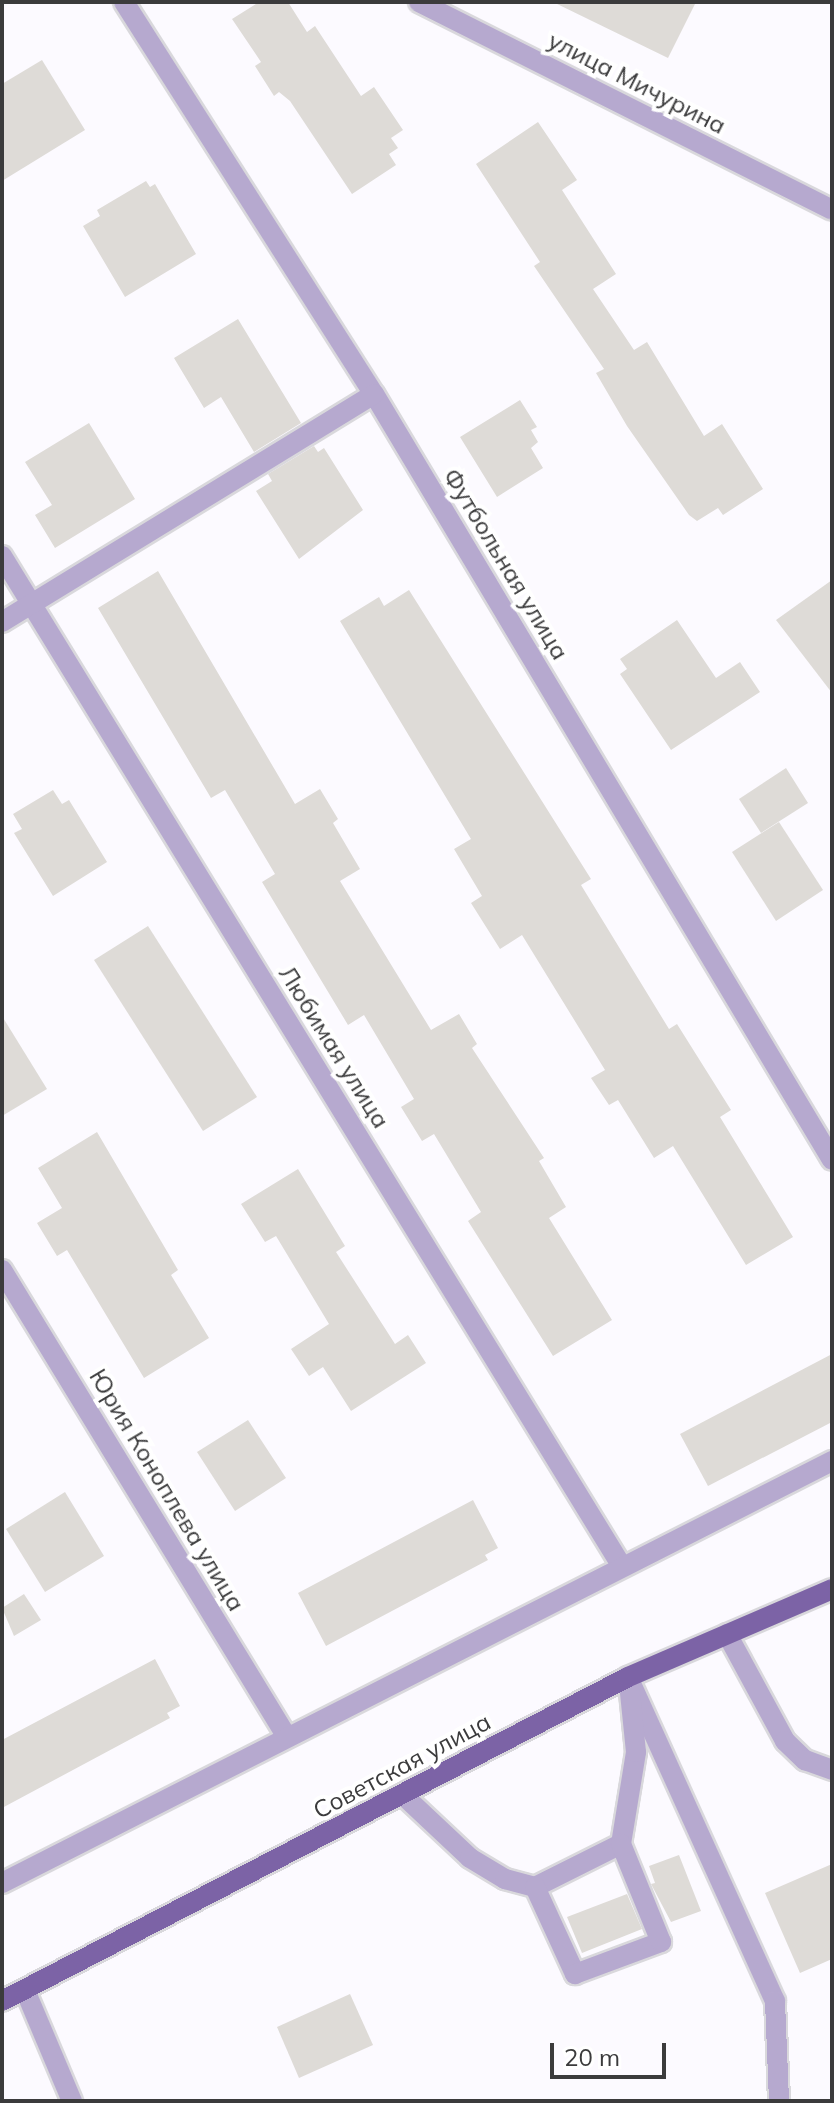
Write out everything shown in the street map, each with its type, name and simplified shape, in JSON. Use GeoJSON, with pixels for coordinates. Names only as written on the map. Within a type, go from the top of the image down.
{"type":"FeatureCollection","features":[{"type":"Feature","properties":{"kind":"main road","name":"Советская улица"},"geometry":{"type":"LineString","coordinates":[[2,2001],[628,1677],[832,1589]]}},
{"type":"Feature","properties":{"kind":"street","name":"Футбольная улица"},"geometry":{"type":"LineString","coordinates":[[124,2],[374,394],[832,1160]]}},
{"type":"Feature","properties":{"kind":"street","name":"улица Мичурина"},"geometry":{"type":"LineString","coordinates":[[419,2],[832,210]]}},
{"type":"Feature","properties":{"kind":"street"},"geometry":{"type":"LineString","coordinates":[[2,622],[374,394]]}},
{"type":"Feature","properties":{"kind":"street","name":"Любимая улица"},"geometry":{"type":"LineString","coordinates":[[2,556],[621,1565]]}},
{"type":"Feature","properties":{"kind":"street","name":"Юрия Коноплева улица"},"geometry":{"type":"LineString","coordinates":[[2,1270],[287,1737]]}},
{"type":"Feature","properties":{"kind":"street"},"geometry":{"type":"LineString","coordinates":[[2,1883],[621,1565],[832,1461]]}},
{"type":"Feature","properties":{"kind":"street"},"geometry":{"type":"LineString","coordinates":[[727,1634],[785,1741],[805,1760],[832,1770]]}},
{"type":"Feature","properties":{"kind":"street"},"geometry":{"type":"LineString","coordinates":[[535,1887],[575,1974],[661,1942],[621,1844],[636,1752],[628,1677]]}},
{"type":"Feature","properties":{"kind":"street"},"geometry":{"type":"LineString","coordinates":[[628,1677],[775,2001],[779,2101]]}},
{"type":"Feature","properties":{"kind":"street"},"geometry":{"type":"LineString","coordinates":[[403,1795],[470,1858],[505,1879],[535,1887],[621,1844]]}},
{"type":"Feature","properties":{"kind":"street"},"geometry":{"type":"LineString","coordinates":[[25,1990],[72,2101]]}},
{"type":"Feature","properties":{"kind":"building"},"geometry":{"type":"Polygon","coordinates":[[[259,2],[288,2],[307,32],[315,26],[361,96],[374,87],[403,130],[391,138],[398,148],[389,154],[396,165],[352,194],[290,101],[279,92],[274,96],[255,66],[261,62],[232,19],[259,2]]]}},
{"type":"Feature","properties":{"kind":"building"},"geometry":{"type":"Polygon","coordinates":[[[553,2],[696,2],[668,58],[553,2]]]}},
{"type":"Feature","properties":{"kind":"building"},"geometry":{"type":"Polygon","coordinates":[[[42,60],[85,130],[2,181],[2,84],[42,60]]]}},
{"type":"Feature","properties":{"kind":"building"},"geometry":{"type":"Polygon","coordinates":[[[538,122],[577,180],[562,190],[616,274],[593,289],[634,350],[647,342],[704,436],[722,424],[763,489],[723,515],[718,508],[697,521],[689,515],[627,426],[596,373],[604,369],[534,266],[540,262],[476,164],[538,122]]]}},
{"type":"Feature","properties":{"kind":"building"},"geometry":{"type":"Polygon","coordinates":[[[146,181],[150,187],[155,184],[196,254],[125,297],[83,226],[100,216],[97,210],[146,181]]]}},
{"type":"Feature","properties":{"kind":"building"},"geometry":{"type":"Polygon","coordinates":[[[238,319],[301,423],[254,452],[221,397],[204,408],[174,358],[238,319]]]}},
{"type":"Feature","properties":{"kind":"building"},"geometry":{"type":"Polygon","coordinates":[[[520,400],[537,427],[531,430],[538,442],[531,448],[543,468],[497,497],[460,437],[520,400]]]}},
{"type":"Feature","properties":{"kind":"building"},"geometry":{"type":"Polygon","coordinates":[[[89,423],[135,499],[55,548],[35,515],[52,505],[25,462],[89,423]]]}},
{"type":"Feature","properties":{"kind":"building"},"geometry":{"type":"Polygon","coordinates":[[[314,446],[318,452],[324,448],[363,510],[299,559],[256,491],[272,481],[268,474],[314,446]]]}},
{"type":"Feature","properties":{"kind":"building"},"geometry":{"type":"Polygon","coordinates":[[[158,571],[295,804],[320,789],[338,819],[333,823],[360,869],[340,881],[431,1030],[459,1014],[477,1044],[472,1048],[544,1158],[539,1161],[566,1207],[549,1218],[612,1320],[553,1356],[468,1221],[481,1212],[434,1134],[422,1141],[401,1107],[414,1099],[364,1015],[348,1025],[262,882],[275,874],[225,790],[211,798],[98,608],[158,571]]]}},
{"type":"Feature","properties":{"kind":"building"},"geometry":{"type":"Polygon","coordinates":[[[832,580],[832,693],[776,620],[832,580]]]}},
{"type":"Feature","properties":{"kind":"building"},"geometry":{"type":"Polygon","coordinates":[[[409,590],[591,879],[581,885],[669,1029],[677,1024],[731,1110],[720,1117],[793,1237],[746,1265],[673,1146],[654,1158],[618,1100],[609,1105],[591,1078],[605,1070],[522,935],[500,949],[471,903],[482,896],[454,849],[471,839],[340,621],[379,597],[384,606],[409,590]]]}},
{"type":"Feature","properties":{"kind":"building"},"geometry":{"type":"Polygon","coordinates":[[[677,620],[716,678],[740,662],[760,692],[671,750],[620,674],[627,669],[620,659],[677,620]]]}},
{"type":"Feature","properties":{"kind":"building"},"geometry":{"type":"Polygon","coordinates":[[[786,768],[808,803],[761,833],[739,799],[786,768]]]}},
{"type":"Feature","properties":{"kind":"building"},"geometry":{"type":"Polygon","coordinates":[[[53,790],[62,804],[69,800],[107,862],[53,896],[14,833],[22,829],[13,814],[53,790]]]}},
{"type":"Feature","properties":{"kind":"building"},"geometry":{"type":"Polygon","coordinates":[[[779,822],[823,890],[776,921],[732,852],[779,822]]]}},
{"type":"Feature","properties":{"kind":"building"},"geometry":{"type":"Polygon","coordinates":[[[148,926],[257,1097],[203,1131],[94,960],[148,926]]]}},
{"type":"Feature","properties":{"kind":"building"},"geometry":{"type":"Polygon","coordinates":[[[2,1016],[47,1089],[2,1116],[2,1016]]]}},
{"type":"Feature","properties":{"kind":"building"},"geometry":{"type":"Polygon","coordinates":[[[97,1132],[178,1270],[171,1275],[209,1338],[144,1378],[67,1250],[57,1256],[37,1223],[62,1208],[38,1168],[97,1132]]]}},
{"type":"Feature","properties":{"kind":"building"},"geometry":{"type":"Polygon","coordinates":[[[298,1169],[345,1246],[336,1252],[395,1344],[408,1335],[426,1363],[351,1411],[323,1367],[309,1376],[291,1349],[329,1324],[276,1236],[265,1242],[241,1204],[298,1169]]]}},
{"type":"Feature","properties":{"kind":"building"},"geometry":{"type":"Polygon","coordinates":[[[832,1354],[832,1422],[708,1486],[680,1434],[832,1354]]]}},
{"type":"Feature","properties":{"kind":"building"},"geometry":{"type":"Polygon","coordinates":[[[248,1420],[286,1478],[235,1511],[197,1452],[248,1420]]]}},
{"type":"Feature","properties":{"kind":"building"},"geometry":{"type":"Polygon","coordinates":[[[65,1492],[104,1556],[45,1592],[6,1529],[65,1492]]]}},
{"type":"Feature","properties":{"kind":"building"},"geometry":{"type":"Polygon","coordinates":[[[473,1500],[498,1548],[485,1555],[488,1560],[326,1646],[298,1593],[473,1500]]]}},
{"type":"Feature","properties":{"kind":"building"},"geometry":{"type":"Polygon","coordinates":[[[24,1594],[41,1620],[14,1636],[2,1608],[24,1594]]]}},
{"type":"Feature","properties":{"kind":"building"},"geometry":{"type":"Polygon","coordinates":[[[155,1659],[180,1706],[167,1713],[170,1718],[2,1808],[2,1740],[155,1659]]]}},
{"type":"Feature","properties":{"kind":"building"},"geometry":{"type":"Polygon","coordinates":[[[679,1855],[701,1911],[671,1922],[651,1884],[655,1883],[649,1866],[679,1855]]]}},
{"type":"Feature","properties":{"kind":"building"},"geometry":{"type":"Polygon","coordinates":[[[832,1864],[832,1959],[800,1973],[765,1893],[832,1864]]]}},
{"type":"Feature","properties":{"kind":"building"},"geometry":{"type":"Polygon","coordinates":[[[627,1894],[642,1929],[582,1953],[567,1917],[627,1894]]]}},
{"type":"Feature","properties":{"kind":"building"},"geometry":{"type":"Polygon","coordinates":[[[350,1994],[373,2045],[299,2078],[277,2027],[350,1994]]]}}]}
